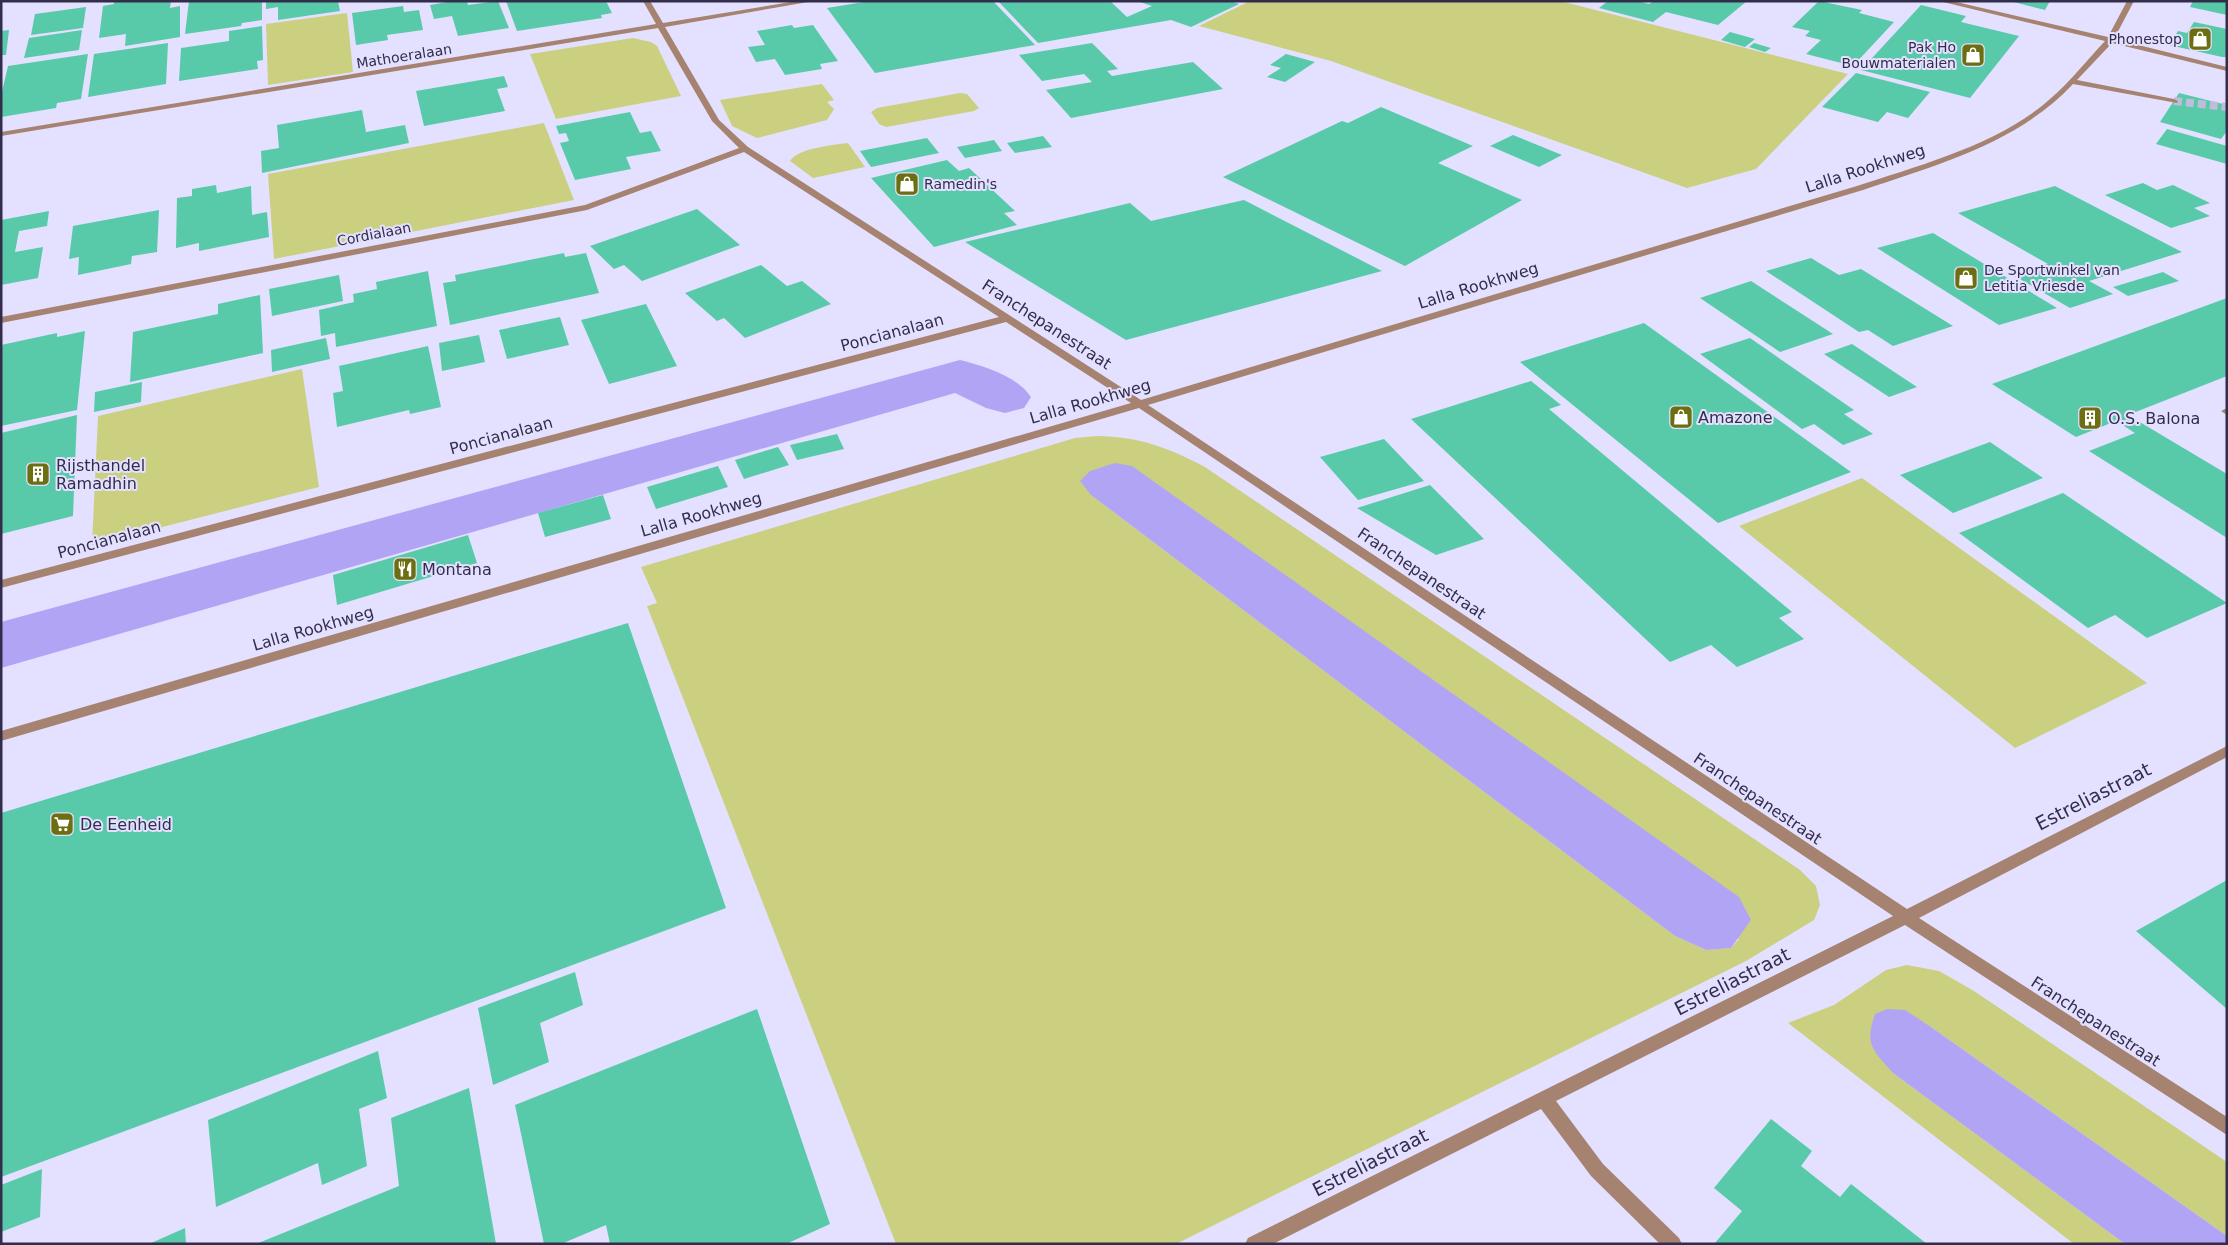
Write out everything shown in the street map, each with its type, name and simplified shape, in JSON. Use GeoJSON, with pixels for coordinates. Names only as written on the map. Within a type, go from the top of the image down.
{"type":"FeatureCollection","features":[{"type":"Feature","properties":{"kind":"street","name":"Franchepanestraat"},"geometry":{"type":"LineString","coordinates":[[646,1],[716,122],[745,149],[1140,404],[1906,917],[2227,1127]]}},
{"type":"Feature","properties":{"kind":"street","name":"Mathoeralaan"},"geometry":{"type":"LineString","coordinates":[[1,134],[811,1]]}},
{"type":"Feature","properties":{"kind":"street"},"geometry":{"type":"LineString","coordinates":[[1942,1],[2227,69]]}},
{"type":"Feature","properties":{"kind":"street","name":"Lalla Rookhweg"},"geometry":{"type":"LineString","coordinates":[[1,736],[1140,404],[1860,188],[1931,164],[1990,140],[2021,124],[2052,101],[2110,40],[2131,1]]}},
{"type":"Feature","properties":{"kind":"street"},"geometry":{"type":"LineString","coordinates":[[2071,81],[2174,101]]}},
{"type":"Feature","properties":{"kind":"street","name":"Cordialaan"},"geometry":{"type":"LineString","coordinates":[[1,320],[587,207],[745,149]]}},
{"type":"Feature","properties":{"kind":"street","name":"Poncianalaan"},"geometry":{"type":"LineString","coordinates":[[1,584],[1008,318]]}},
{"type":"Feature","properties":{"kind":"street","name":"Estreliastraat"},"geometry":{"type":"LineString","coordinates":[[1254,1244],[1906,917],[2227,751]]}},
{"type":"Feature","properties":{"kind":"street"},"geometry":{"type":"LineString","coordinates":[[1544,1099],[1597,1170],[1673,1244]]}},
{"type":"Feature","properties":{"kind":"green space"},"geometry":{"type":"Polygon","coordinates":[[[1250,1],[1560,1],[1848,74],[1756,169],[1687,188],[1331,61],[1199,26],[1250,1]]]}},
{"type":"Feature","properties":{"kind":"green space"},"geometry":{"type":"Polygon","coordinates":[[[347,13],[353,72],[268,85],[266,24],[347,13]]]}},
{"type":"Feature","properties":{"kind":"green space"},"geometry":{"type":"Polygon","coordinates":[[[633,38],[651,42],[657,46],[681,96],[556,119],[530,54],[633,38]]]}},
{"type":"Feature","properties":{"kind":"green space"},"geometry":{"type":"Polygon","coordinates":[[[822,84],[834,100],[827,102],[834,109],[827,120],[757,138],[732,126],[720,100],[822,84]]]}},
{"type":"Feature","properties":{"kind":"green space"},"geometry":{"type":"Polygon","coordinates":[[[960,93],[967,94],[979,108],[974,111],[886,127],[879,124],[871,112],[877,108],[960,93]]]}},
{"type":"Feature","properties":{"kind":"green space"},"geometry":{"type":"Polygon","coordinates":[[[544,123],[574,200],[274,259],[268,174],[544,123]]]}},
{"type":"Feature","properties":{"kind":"green space"},"geometry":{"type":"Polygon","coordinates":[[[848,143],[865,167],[813,178],[790,161],[800,153],[808,150],[848,143]]]}},
{"type":"Feature","properties":{"kind":"green space"},"geometry":{"type":"Polygon","coordinates":[[[302,369],[319,487],[92,545],[98,416],[302,369]]]}},
{"type":"Feature","properties":{"kind":"green space"},"geometry":{"type":"Polygon","coordinates":[[[1097,436],[1127,438],[1153,444],[1205,467],[1800,870],[1816,886],[1820,905],[1814,920],[1746,961],[1176,1244],[896,1244],[647,606],[657,603],[641,567],[1075,438],[1097,436]],[[1091,495],[1675,936],[1706,950],[1731,948],[1739,939],[1091,495]]]}},
{"type":"Feature","properties":{"kind":"green space"},"geometry":{"type":"Polygon","coordinates":[[[1862,478],[2147,683],[2015,748],[1739,526],[1862,478]]]}},
{"type":"Feature","properties":{"kind":"green space"},"geometry":{"type":"Polygon","coordinates":[[[1907,965],[1939,971],[1974,991],[2227,1162],[2227,1236],[1931,1027],[1893,1073],[2125,1244],[2074,1244],[1788,1023],[1834,1005],[1886,970],[1907,965]]]}},
{"type":"Feature","properties":{"kind":"shaded area"},"geometry":{"type":"Polygon","coordinates":[[[1115,463],[1132,466],[1739,897],[1751,920],[1731,948],[1706,950],[1675,936],[1091,495],[1080,481],[1090,471],[1115,463]]]}},
{"type":"Feature","properties":{"kind":"shaded area"},"geometry":{"type":"Polygon","coordinates":[[[1887,1009],[1905,1010],[1931,1027],[2227,1236],[2227,1244],[2125,1244],[1893,1073],[1872,1046],[1870,1033],[1875,1014],[1887,1009]]]}},
{"type":"Feature","properties":{"kind":"building"},"geometry":{"type":"Polygon","coordinates":[[[114,1],[171,1],[170,8],[180,6],[180,37],[125,46],[126,34],[99,38],[103,6],[114,4],[114,1]]]}},
{"type":"Feature","properties":{"kind":"building"},"geometry":{"type":"Polygon","coordinates":[[[189,1],[262,1],[262,20],[242,23],[241,26],[185,34],[189,1]]]}},
{"type":"Feature","properties":{"kind":"building"},"geometry":{"type":"Polygon","coordinates":[[[266,1],[338,1],[340,11],[278,20],[278,7],[266,9],[266,1]]]}},
{"type":"Feature","properties":{"kind":"building"},"geometry":{"type":"Polygon","coordinates":[[[453,1],[467,1],[468,5],[498,1],[509,28],[458,36],[452,16],[434,19],[430,5],[453,1]]]}},
{"type":"Feature","properties":{"kind":"building"},"geometry":{"type":"Polygon","coordinates":[[[506,1],[606,1],[612,13],[601,15],[602,18],[517,31],[506,1]]]}},
{"type":"Feature","properties":{"kind":"building"},"geometry":{"type":"Polygon","coordinates":[[[870,1],[993,1],[1035,45],[875,73],[827,8],[870,1]]]}},
{"type":"Feature","properties":{"kind":"building"},"geometry":{"type":"Polygon","coordinates":[[[998,1],[1110,1],[1127,17],[1152,6],[1137,1],[1231,1],[1239,4],[1191,27],[1171,20],[1038,43],[998,1]]]}},
{"type":"Feature","properties":{"kind":"building"},"geometry":{"type":"Polygon","coordinates":[[[1608,1],[1637,1],[1649,4],[1654,1],[1747,1],[1718,25],[1666,12],[1653,22],[1599,8],[1608,1]]]}},
{"type":"Feature","properties":{"kind":"building"},"geometry":{"type":"Polygon","coordinates":[[[1819,1],[1862,10],[1859,13],[1894,22],[1853,66],[1806,54],[1821,40],[1805,36],[1810,31],[1792,27],[1819,1]]]}},
{"type":"Feature","properties":{"kind":"building"},"geometry":{"type":"Polygon","coordinates":[[[2010,1],[2050,1],[2045,10],[2010,1]]]}},
{"type":"Feature","properties":{"kind":"building"},"geometry":{"type":"Polygon","coordinates":[[[2193,1],[2227,1],[2227,15],[2190,7],[2193,1]]]}},
{"type":"Feature","properties":{"kind":"building"},"geometry":{"type":"Polygon","coordinates":[[[1921,5],[1966,16],[1961,22],[2019,36],[1970,98],[1861,70],[1921,5]]]}},
{"type":"Feature","properties":{"kind":"building"},"geometry":{"type":"Polygon","coordinates":[[[403,6],[404,12],[419,10],[423,30],[387,35],[388,40],[356,45],[352,13],[403,6]]]}},
{"type":"Feature","properties":{"kind":"building"},"geometry":{"type":"Polygon","coordinates":[[[86,7],[83,28],[31,35],[35,14],[86,7]]]}},
{"type":"Feature","properties":{"kind":"building","name":"Phonestop"},"geometry":{"type":"Polygon","coordinates":[[[2194,22],[2227,29],[2227,57],[2169,45],[2178,31],[2187,33],[2194,22]]]}},
{"type":"Feature","properties":{"kind":"building"},"geometry":{"type":"Polygon","coordinates":[[[792,25],[794,28],[813,25],[838,61],[820,64],[822,69],[785,75],[775,59],[756,62],[748,47],[765,45],[757,31],[792,25]]]}},
{"type":"Feature","properties":{"kind":"building"},"geometry":{"type":"Polygon","coordinates":[[[262,26],[263,60],[257,61],[258,69],[179,81],[181,48],[229,41],[229,31],[262,26]]]}},
{"type":"Feature","properties":{"kind":"building"},"geometry":{"type":"Polygon","coordinates":[[[9,30],[6,55],[1,55],[1,31],[9,30]]]}},
{"type":"Feature","properties":{"kind":"building"},"geometry":{"type":"Polygon","coordinates":[[[82,30],[79,50],[24,58],[29,38],[82,30]]]}},
{"type":"Feature","properties":{"kind":"building"},"geometry":{"type":"Polygon","coordinates":[[[1730,32],[1755,39],[1745,47],[1721,40],[1730,32]]]}},
{"type":"Feature","properties":{"kind":"building"},"geometry":{"type":"Polygon","coordinates":[[[168,43],[166,84],[88,97],[94,54],[168,43]]]}},
{"type":"Feature","properties":{"kind":"building"},"geometry":{"type":"Polygon","coordinates":[[[1092,43],[1118,69],[1107,71],[1112,76],[1193,62],[1223,89],[1071,118],[1046,90],[1092,82],[1084,74],[1042,81],[1019,55],[1092,43]]]}},
{"type":"Feature","properties":{"kind":"building"},"geometry":{"type":"Polygon","coordinates":[[[1754,43],[1771,48],[1765,52],[1749,47],[1754,43]]]}},
{"type":"Feature","properties":{"kind":"building"},"geometry":{"type":"Polygon","coordinates":[[[88,54],[81,99],[57,103],[56,108],[1,117],[1,96],[8,66],[88,54]]]}},
{"type":"Feature","properties":{"kind":"building"},"geometry":{"type":"Polygon","coordinates":[[[1286,54],[1315,62],[1285,82],[1267,77],[1281,68],[1270,65],[1286,54]]]}},
{"type":"Feature","properties":{"kind":"building"},"geometry":{"type":"Polygon","coordinates":[[[1856,73],[1930,92],[1908,118],[1887,112],[1878,122],[1822,107],[1856,73]]]}},
{"type":"Feature","properties":{"kind":"building"},"geometry":{"type":"Polygon","coordinates":[[[504,76],[508,87],[497,89],[505,111],[424,126],[416,91],[504,76]]]}},
{"type":"Feature","properties":{"kind":"building"},"geometry":{"type":"Polygon","coordinates":[[[2179,93],[2227,105],[2227,131],[2221,139],[2160,122],[2179,93]]]}},
{"type":"Feature","properties":{"kind":"building"},"geometry":{"type":"Polygon","coordinates":[[[1381,107],[1473,146],[1438,163],[1522,200],[1405,266],[1223,177],[1342,121],[1348,123],[1381,107]]]}},
{"type":"Feature","properties":{"kind":"building"},"geometry":{"type":"Polygon","coordinates":[[[362,110],[366,132],[405,125],[409,143],[262,173],[261,151],[279,148],[277,125],[362,110]]]}},
{"type":"Feature","properties":{"kind":"building"},"geometry":{"type":"Polygon","coordinates":[[[630,112],[640,133],[651,131],[661,151],[626,157],[631,169],[575,180],[560,143],[569,141],[566,133],[559,134],[556,126],[630,112]]]}},
{"type":"Feature","properties":{"kind":"building"},"geometry":{"type":"Polygon","coordinates":[[[2167,129],[2227,146],[2227,164],[2156,144],[2167,129]]]}},
{"type":"Feature","properties":{"kind":"building"},"geometry":{"type":"Polygon","coordinates":[[[1513,135],[1562,155],[1539,167],[1490,146],[1513,135]]]}},
{"type":"Feature","properties":{"kind":"building"},"geometry":{"type":"Polygon","coordinates":[[[1043,136],[1052,147],[1015,153],[1007,143],[1043,136]]]}},
{"type":"Feature","properties":{"kind":"building"},"geometry":{"type":"Polygon","coordinates":[[[927,138],[939,153],[871,167],[860,151],[927,138]]]}},
{"type":"Feature","properties":{"kind":"building"},"geometry":{"type":"Polygon","coordinates":[[[994,140],[1002,151],[965,158],[957,147],[994,140]]]}},
{"type":"Feature","properties":{"kind":"building"},"geometry":{"type":"Polygon","coordinates":[[[947,160],[959,171],[969,168],[1015,211],[1004,213],[1017,225],[934,247],[871,178],[947,160]]]}},
{"type":"Feature","properties":{"kind":"building"},"geometry":{"type":"Polygon","coordinates":[[[2143,183],[2157,190],[2173,185],[2210,203],[2194,208],[2210,216],[2171,228],[2105,195],[2143,183]]]}},
{"type":"Feature","properties":{"kind":"building"},"geometry":{"type":"Polygon","coordinates":[[[216,185],[217,193],[251,186],[252,215],[267,212],[269,237],[199,251],[199,243],[176,248],[177,198],[192,196],[192,189],[216,185]]]}},
{"type":"Feature","properties":{"kind":"building"},"geometry":{"type":"Polygon","coordinates":[[[2055,186],[2182,252],[2089,281],[2113,294],[2070,308],[2013,275],[2048,264],[1958,213],[2055,186]]]}},
{"type":"Feature","properties":{"kind":"building"},"geometry":{"type":"Polygon","coordinates":[[[1244,200],[1382,271],[1126,340],[965,242],[1130,203],[1151,221],[1244,200]]]}},
{"type":"Feature","properties":{"kind":"building"},"geometry":{"type":"Polygon","coordinates":[[[697,209],[740,245],[642,281],[624,265],[614,269],[590,246],[697,209]]]}},
{"type":"Feature","properties":{"kind":"building"},"geometry":{"type":"Polygon","coordinates":[[[159,210],[157,252],[132,256],[131,264],[78,275],[79,257],[69,259],[73,226],[159,210]]]}},
{"type":"Feature","properties":{"kind":"building"},"geometry":{"type":"Polygon","coordinates":[[[49,211],[47,226],[19,231],[15,252],[43,247],[38,278],[1,285],[1,220],[49,211]]]}},
{"type":"Feature","properties":{"kind":"building","name":"De Sportwinkel van Letitia Vriesde"},"geometry":{"type":"Polygon","coordinates":[[[1933,233],[2057,308],[1999,325],[1877,248],[1933,233]]]}},
{"type":"Feature","properties":{"kind":"building"},"geometry":{"type":"Polygon","coordinates":[[[564,253],[565,257],[586,253],[599,293],[450,325],[443,283],[456,281],[455,275],[564,253]]]}},
{"type":"Feature","properties":{"kind":"building"},"geometry":{"type":"Polygon","coordinates":[[[1811,258],[1839,275],[1861,269],[1953,326],[1893,346],[1868,330],[1859,332],[1766,271],[1811,258]]]}},
{"type":"Feature","properties":{"kind":"building"},"geometry":{"type":"Polygon","coordinates":[[[761,265],[787,286],[802,281],[831,304],[745,338],[724,318],[717,321],[685,293],[761,265]]]}},
{"type":"Feature","properties":{"kind":"building"},"geometry":{"type":"Polygon","coordinates":[[[428,271],[437,326],[336,347],[335,333],[321,336],[319,310],[354,302],[353,294],[377,289],[376,282],[428,271]]]}},
{"type":"Feature","properties":{"kind":"building"},"geometry":{"type":"Polygon","coordinates":[[[2163,272],[2179,281],[2128,296],[2113,287],[2163,272]]]}},
{"type":"Feature","properties":{"kind":"building"},"geometry":{"type":"Polygon","coordinates":[[[339,275],[343,301],[272,316],[269,289],[339,275]]]}},
{"type":"Feature","properties":{"kind":"building"},"geometry":{"type":"Polygon","coordinates":[[[1751,281],[1833,334],[1780,352],[1700,298],[1751,281]]]}},
{"type":"Feature","properties":{"kind":"building"},"geometry":{"type":"Polygon","coordinates":[[[260,295],[263,353],[130,382],[133,332],[218,314],[218,304],[260,295]]]}},
{"type":"Feature","properties":{"kind":"building","name":"O.S. Balona"},"geometry":{"type":"Polygon","coordinates":[[[2227,298],[2227,376],[2128,415],[2227,474],[2227,538],[2089,451],[2135,433],[2116,421],[2076,437],[1992,384],[2227,298]]]}},
{"type":"Feature","properties":{"kind":"building"},"geometry":{"type":"Polygon","coordinates":[[[646,304],[677,366],[609,384],[581,320],[646,304]]]}},
{"type":"Feature","properties":{"kind":"building"},"geometry":{"type":"Polygon","coordinates":[[[560,317],[569,345],[507,359],[499,330],[560,317]]]}},
{"type":"Feature","properties":{"kind":"building","name":"Amazone"},"geometry":{"type":"Polygon","coordinates":[[[1644,323],[1851,472],[1718,523],[1520,362],[1644,323]]]}},
{"type":"Feature","properties":{"kind":"building"},"geometry":{"type":"Polygon","coordinates":[[[85,331],[77,410],[1,426],[1,345],[57,333],[57,337],[85,331]]]}},
{"type":"Feature","properties":{"kind":"building"},"geometry":{"type":"Polygon","coordinates":[[[479,335],[485,362],[442,371],[439,343],[479,335]]]}},
{"type":"Feature","properties":{"kind":"building"},"geometry":{"type":"Polygon","coordinates":[[[326,338],[330,359],[272,372],[271,350],[326,338]]]}},
{"type":"Feature","properties":{"kind":"building"},"geometry":{"type":"Polygon","coordinates":[[[1750,338],[1854,410],[1844,414],[1873,434],[1843,445],[1814,424],[1802,429],[1700,354],[1750,338]]]}},
{"type":"Feature","properties":{"kind":"building"},"geometry":{"type":"Polygon","coordinates":[[[1852,344],[1917,387],[1889,397],[1824,354],[1852,344]]]}},
{"type":"Feature","properties":{"kind":"building"},"geometry":{"type":"Polygon","coordinates":[[[428,346],[441,407],[410,414],[409,410],[337,427],[333,393],[343,391],[339,366],[428,346]]]}},
{"type":"Feature","properties":{"kind":"building"},"geometry":{"type":"Polygon","coordinates":[[[1531,381],[1561,405],[1549,409],[1792,612],[1779,618],[1804,639],[1737,667],[1711,645],[1670,662],[1411,419],[1531,381]]]}},
{"type":"Feature","properties":{"kind":"building"},"geometry":{"type":"Polygon","coordinates":[[[142,382],[141,402],[94,412],[95,392],[142,382]]]}},
{"type":"Feature","properties":{"kind":"building","name":"Rijsthandel Ramadhin"},"geometry":{"type":"Polygon","coordinates":[[[77,415],[73,516],[1,534],[1,433],[77,415]]]}},
{"type":"Feature","properties":{"kind":"building"},"geometry":{"type":"Polygon","coordinates":[[[837,434],[844,449],[797,460],[790,445],[837,434]]]}},
{"type":"Feature","properties":{"kind":"building"},"geometry":{"type":"Polygon","coordinates":[[[1384,439],[1424,481],[1358,500],[1320,457],[1384,439]]]}},
{"type":"Feature","properties":{"kind":"building"},"geometry":{"type":"Polygon","coordinates":[[[1990,442],[2043,478],[1953,513],[1900,475],[1990,442]]]}},
{"type":"Feature","properties":{"kind":"building"},"geometry":{"type":"Polygon","coordinates":[[[778,447],[789,465],[744,479],[735,460],[778,447]]]}},
{"type":"Feature","properties":{"kind":"building"},"geometry":{"type":"Polygon","coordinates":[[[718,466],[728,487],[656,509],[647,487],[718,466]]]}},
{"type":"Feature","properties":{"kind":"building"},"geometry":{"type":"Polygon","coordinates":[[[1430,485],[1484,539],[1436,555],[1357,508],[1430,485]]]}},
{"type":"Feature","properties":{"kind":"building"},"geometry":{"type":"Polygon","coordinates":[[[2063,493],[2227,603],[2147,638],[2115,615],[2088,628],[1959,533],[2063,493]]]}},
{"type":"Feature","properties":{"kind":"building"},"geometry":{"type":"Polygon","coordinates":[[[603,495],[611,519],[545,537],[538,513],[603,495]]]}},
{"type":"Feature","properties":{"kind":"building","name":"Montana"},"geometry":{"type":"Polygon","coordinates":[[[468,535],[477,563],[337,605],[333,575],[468,535]]]}},
{"type":"Feature","properties":{"kind":"building"},"geometry":{"type":"Polygon","coordinates":[[[628,623],[726,908],[1,1177],[1,813],[628,623]]]}},
{"type":"Feature","properties":{"kind":"building"},"geometry":{"type":"Polygon","coordinates":[[[2227,880],[2227,1009],[2136,931],[2227,880]]]}},
{"type":"Feature","properties":{"kind":"building"},"geometry":{"type":"Polygon","coordinates":[[[575,972],[583,1005],[540,1023],[549,1062],[493,1085],[478,1008],[575,972]]]}},
{"type":"Feature","properties":{"kind":"building"},"geometry":{"type":"Polygon","coordinates":[[[757,1009],[830,1224],[786,1244],[610,1244],[606,1225],[561,1244],[544,1244],[515,1105],[757,1009]]]}},
{"type":"Feature","properties":{"kind":"building"},"geometry":{"type":"Polygon","coordinates":[[[378,1051],[387,1098],[359,1109],[367,1166],[322,1185],[318,1163],[216,1207],[208,1120],[378,1051]]]}},
{"type":"Feature","properties":{"kind":"building"},"geometry":{"type":"Polygon","coordinates":[[[469,1088],[496,1244],[256,1244],[399,1186],[391,1118],[469,1088]]]}},
{"type":"Feature","properties":{"kind":"building"},"geometry":{"type":"Polygon","coordinates":[[[1771,1119],[1812,1151],[1801,1166],[1840,1197],[1851,1184],[1927,1244],[1716,1244],[1742,1211],[1714,1188],[1771,1119]]]}},
{"type":"Feature","properties":{"kind":"building"},"geometry":{"type":"Polygon","coordinates":[[[42,1169],[40,1217],[1,1232],[1,1185],[42,1169]]]}},
{"type":"Feature","properties":{"kind":"building"},"geometry":{"type":"Polygon","coordinates":[[[185,1228],[186,1244],[149,1244],[185,1228]]]}},
{"type":"Feature","properties":{"kind":"waterway"},"geometry":{"type":"LineString","coordinates":[[1,645],[960,375],[1005,397]]}},
{"type":"Feature","properties":{"kind":"tunnel"},"geometry":{"type":"LineString","coordinates":[[2174,101],[2227,107]]}},
{"type":"Feature","properties":{"kind":"place","name":"Phonestop"},"geometry":{"type":"Point","coordinates":[2200,39]}},
{"type":"Feature","properties":{"kind":"place","name":"Pak Ho Bouwmaterialen"},"geometry":{"type":"Point","coordinates":[1973,55]}},
{"type":"Feature","properties":{"kind":"place","name":"Ramedin's"},"geometry":{"type":"Point","coordinates":[907,184]}},
{"type":"Feature","properties":{"kind":"place","name":"De Sportwinkel van Letitia Vriesde"},"geometry":{"type":"Point","coordinates":[1966,278]}},
{"type":"Feature","properties":{"kind":"place","name":"Amazone"},"geometry":{"type":"Point","coordinates":[1681,417]}},
{"type":"Feature","properties":{"kind":"place","name":"O.S. Balona"},"geometry":{"type":"Point","coordinates":[2090,418]}},
{"type":"Feature","properties":{"kind":"place","name":"Rijsthandel Ramadhin"},"geometry":{"type":"Point","coordinates":[38,474]}},
{"type":"Feature","properties":{"kind":"place","name":"Montana"},"geometry":{"type":"Point","coordinates":[405,569]}},
{"type":"Feature","properties":{"kind":"place","name":"De Eenheid"},"geometry":{"type":"Point","coordinates":[62,824]}}]}
